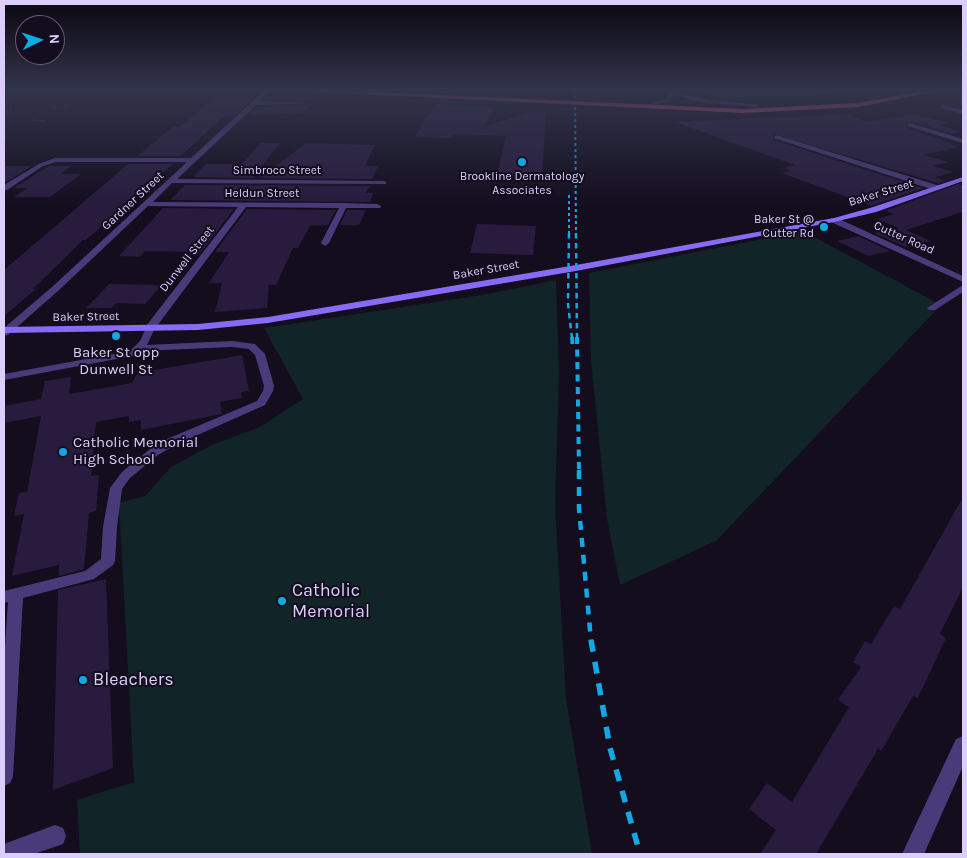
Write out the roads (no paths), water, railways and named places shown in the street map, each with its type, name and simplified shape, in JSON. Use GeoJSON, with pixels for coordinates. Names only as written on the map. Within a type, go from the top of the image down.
{"type":"FeatureCollection","features":[{"type":"Feature","properties":{"kind":"street","name":"Gardner Street"},"geometry":{"type":"LineString","coordinates":[[5,331],[226,129]]}},
{"type":"Feature","properties":{"kind":"street"},"geometry":{"type":"LineString","coordinates":[[923,129],[963,141]]}},
{"type":"Feature","properties":{"kind":"street"},"geometry":{"type":"LineString","coordinates":[[776,136],[937,188]]}},
{"type":"Feature","properties":{"kind":"street"},"geometry":{"type":"LineString","coordinates":[[4,188],[48,162],[70,159],[193,160]]}},
{"type":"Feature","properties":{"kind":"street","name":"Baker Street"},"geometry":{"type":"LineString","coordinates":[[5,331],[207,326],[268,320],[640,256],[834,220],[963,179]]}},
{"type":"Feature","properties":{"kind":"street","name":"Simbroco Street"},"geometry":{"type":"LineString","coordinates":[[170,181],[384,183]]}},
{"type":"Feature","properties":{"kind":"street","name":"Heldun Street"},"geometry":{"type":"LineString","coordinates":[[146,204],[377,206]]}},
{"type":"Feature","properties":{"kind":"street","name":"Dunwell Street"},"geometry":{"type":"LineString","coordinates":[[150,328],[244,205]]}},
{"type":"Feature","properties":{"kind":"street"},"geometry":{"type":"LineString","coordinates":[[325,243],[344,205]]}},
{"type":"Feature","properties":{"kind":"street","name":"Cutter Road"},"geometry":{"type":"LineString","coordinates":[[834,220],[963,279]]}},
{"type":"Feature","properties":{"kind":"street"},"geometry":{"type":"LineString","coordinates":[[932,308],[963,288]]}},
{"type":"Feature","properties":{"kind":"street"},"geometry":{"type":"LineString","coordinates":[[913,854],[963,744]]}},
{"type":"Feature","properties":{"kind":"street"},"geometry":{"type":"LineString","coordinates":[[5,854],[55,836]]}},
{"type":"Feature","properties":{"kind":"lane"},"geometry":{"type":"LineString","coordinates":[[141,348],[150,328]]}},
{"type":"Feature","properties":{"kind":"lane"},"geometry":{"type":"LineString","coordinates":[[4,377],[131,354],[141,348],[232,344],[252,346],[260,354],[270,386],[261,403],[171,442],[154,452],[126,475],[116,488],[110,527],[108,561],[89,575],[10,596],[4,777]]}},
{"type":"Feature","properties":{"kind":"railway"},"geometry":{"type":"LineString","coordinates":[[575,129],[576,234]]}},
{"type":"Feature","properties":{"kind":"railway"},"geometry":{"type":"LineString","coordinates":[[569,192],[569,233]]}},
{"type":"Feature","properties":{"kind":"railway"},"geometry":{"type":"LineString","coordinates":[[569,233],[568,304],[572,338]]}},
{"type":"Feature","properties":{"kind":"railway"},"geometry":{"type":"LineString","coordinates":[[576,233],[577,338]]}},
{"type":"Feature","properties":{"kind":"railway"},"geometry":{"type":"LineString","coordinates":[[572,337],[573,349]]}},
{"type":"Feature","properties":{"kind":"railway"},"geometry":{"type":"LineString","coordinates":[[577,337],[579,471]]}},
{"type":"Feature","properties":{"kind":"railway"},"geometry":{"type":"LineString","coordinates":[[579,471],[579,508],[591,641]]}},
{"type":"Feature","properties":{"kind":"railway"},"geometry":{"type":"LineString","coordinates":[[591,640],[610,748],[640,854]]}},
{"type":"Feature","properties":{"kind":"place","name":"Brookline Dermatology Associates"},"geometry":{"type":"Point","coordinates":[522,162]}},
{"type":"Feature","properties":{"kind":"place","name":"Baker St @ Cutter Rd"},"geometry":{"type":"Point","coordinates":[824,227]}},
{"type":"Feature","properties":{"kind":"place","name":"Baker St opp Dunwell St"},"geometry":{"type":"Point","coordinates":[116,336]}},
{"type":"Feature","properties":{"kind":"place","name":"Catholic Memorial High School"},"geometry":{"type":"Point","coordinates":[63,452]}},
{"type":"Feature","properties":{"kind":"place","name":"Catholic Memorial"},"geometry":{"type":"Point","coordinates":[282,601]}},
{"type":"Feature","properties":{"kind":"place","name":"Bleachers"},"geometry":{"type":"Point","coordinates":[83,680]}}]}
